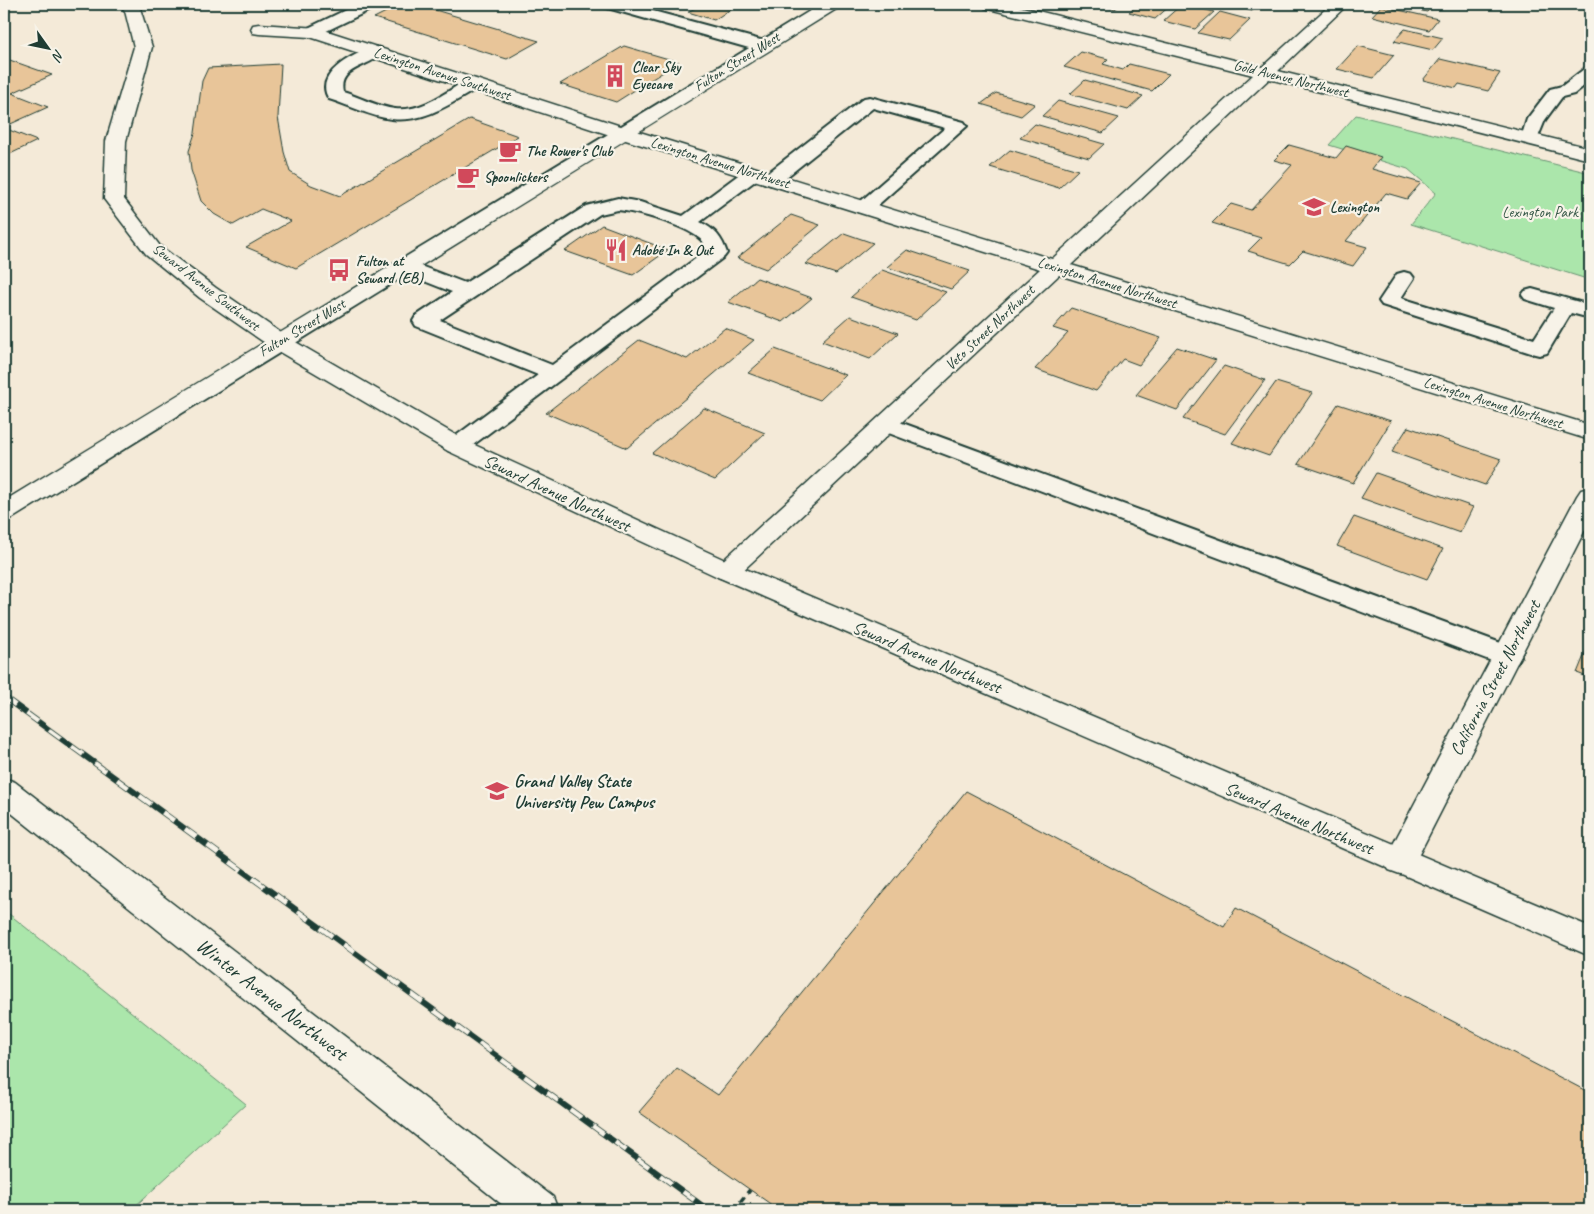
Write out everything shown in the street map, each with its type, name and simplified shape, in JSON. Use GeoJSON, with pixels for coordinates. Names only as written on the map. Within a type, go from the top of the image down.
{"type":"FeatureCollection","features":[{"type":"Feature","properties":{"kind":"street","name":"Seward Avenue Southwest"},"geometry":{"type":"LineString","coordinates":[[128,4],[133,9],[143,47],[116,141],[114,199],[153,250],[208,293],[279,342]]}},
{"type":"Feature","properties":{"kind":"street","name":"Fulton Street West"},"geometry":{"type":"LineString","coordinates":[[4,512],[832,4]]}},
{"type":"Feature","properties":{"kind":"street","name":"Gold Avenue Northwest"},"geometry":{"type":"LineString","coordinates":[[991,4],[1590,154]]}},
{"type":"Feature","properties":{"kind":"street","name":"Veto Street Northwest"},"geometry":{"type":"LineString","coordinates":[[727,571],[1340,4]]}},
{"type":"Feature","properties":{"kind":"street","name":"Lexington Avenue Southwest"},"geometry":{"type":"LineString","coordinates":[[259,29],[312,32],[623,133]]}},
{"type":"Feature","properties":{"kind":"street","name":"Lexington Avenue Northwest"},"geometry":{"type":"LineString","coordinates":[[623,133],[1590,433]]}},
{"type":"Feature","properties":{"kind":"street","name":"Seward Avenue Northwest"},"geometry":{"type":"LineString","coordinates":[[279,342],[457,446],[727,571],[1590,942]]}},
{"type":"Feature","properties":{"kind":"street","name":"California Street Northwest"},"geometry":{"type":"LineString","coordinates":[[1400,861],[1590,496]]}},
{"type":"Feature","properties":{"kind":"street","name":"Winter Avenue Northwest"},"geometry":{"type":"LineString","coordinates":[[4,790],[539,1210]]}},
{"type":"Feature","properties":{"kind":"lane"},"geometry":{"type":"LineString","coordinates":[[312,32],[370,4]]}},
{"type":"Feature","properties":{"kind":"lane"},"geometry":{"type":"LineString","coordinates":[[610,4],[762,46]]}},
{"type":"Feature","properties":{"kind":"lane"},"geometry":{"type":"LineString","coordinates":[[375,52],[349,65],[336,75],[332,85],[335,95],[391,114],[414,114],[428,109],[472,84]]}},
{"type":"Feature","properties":{"kind":"lane"},"geometry":{"type":"LineString","coordinates":[[1530,138],[1536,119],[1556,94],[1568,90],[1590,73]]}},
{"type":"Feature","properties":{"kind":"lane"},"geometry":{"type":"LineString","coordinates":[[686,223],[762,176],[870,102],[958,126],[864,208]]}},
{"type":"Feature","properties":{"kind":"lane"},"geometry":{"type":"LineString","coordinates":[[457,446],[554,374],[717,253],[714,241],[707,232],[686,223],[633,206],[618,204],[592,210],[424,320],[554,374]]}},
{"type":"Feature","properties":{"kind":"lane"},"geometry":{"type":"LineString","coordinates":[[403,266],[467,292]]}},
{"type":"Feature","properties":{"kind":"lane"},"geometry":{"type":"LineString","coordinates":[[1404,278],[1389,300],[1539,348],[1566,305]]}},
{"type":"Feature","properties":{"kind":"lane"},"geometry":{"type":"LineString","coordinates":[[1532,295],[1590,312]]}},
{"type":"Feature","properties":{"kind":"lane"},"geometry":{"type":"LineString","coordinates":[[886,424],[1508,656]]}},
{"type":"Feature","properties":{"kind":"path"},"geometry":{"type":"LineString","coordinates":[[734,1210],[750,1190]]}},
{"type":"Feature","properties":{"kind":"green space","name":"Lexington Park"},"geometry":{"type":"Polygon","coordinates":[[[1356,115],[1590,173],[1590,280],[1411,224],[1436,193],[1408,169],[1329,145],[1356,115]]]}},
{"type":"Feature","properties":{"kind":"green space"},"geometry":{"type":"Polygon","coordinates":[[[4,910],[246,1104],[131,1210],[4,1210],[4,910]]]}},
{"type":"Feature","properties":{"kind":"building"},"geometry":{"type":"Polygon","coordinates":[[[402,4],[415,4],[539,41],[507,59],[374,18],[402,4]]]}},
{"type":"Feature","properties":{"kind":"building"},"geometry":{"type":"Polygon","coordinates":[[[702,4],[739,4],[714,20],[688,12],[702,4]]]}},
{"type":"Feature","properties":{"kind":"building"},"geometry":{"type":"Polygon","coordinates":[[[1096,4],[1121,4],[1115,9],[1096,4]]]}},
{"type":"Feature","properties":{"kind":"building"},"geometry":{"type":"Polygon","coordinates":[[[1138,4],[1172,4],[1155,19],[1129,12],[1138,4]]]}},
{"type":"Feature","properties":{"kind":"building"},"geometry":{"type":"Polygon","coordinates":[[[1182,4],[1214,12],[1195,29],[1163,21],[1182,4]]]}},
{"type":"Feature","properties":{"kind":"building"},"geometry":{"type":"Polygon","coordinates":[[[1259,4],[1252,11],[1228,5],[1259,4]]]}},
{"type":"Feature","properties":{"kind":"building"},"geometry":{"type":"Polygon","coordinates":[[[1392,4],[1434,4],[1427,12],[1392,4]]]}},
{"type":"Feature","properties":{"kind":"building"},"geometry":{"type":"Polygon","coordinates":[[[1381,6],[1438,19],[1429,30],[1372,16],[1381,6]]]}},
{"type":"Feature","properties":{"kind":"building"},"geometry":{"type":"Polygon","coordinates":[[[1220,12],[1250,20],[1229,40],[1198,33],[1220,12]]]}},
{"type":"Feature","properties":{"kind":"building"},"geometry":{"type":"Polygon","coordinates":[[[1405,29],[1443,38],[1433,50],[1394,41],[1405,29]]]}},
{"type":"Feature","properties":{"kind":"building","name":"Clear Sky Eyecare"},"geometry":{"type":"Polygon","coordinates":[[[624,46],[679,62],[616,102],[560,84],[624,46]]]}},
{"type":"Feature","properties":{"kind":"building"},"geometry":{"type":"Polygon","coordinates":[[[1358,46],[1394,55],[1374,78],[1337,69],[1358,46]]]}},
{"type":"Feature","properties":{"kind":"building"},"geometry":{"type":"Polygon","coordinates":[[[1081,52],[1108,59],[1103,64],[1123,70],[1129,64],[1169,74],[1152,91],[1064,67],[1081,52]]]}},
{"type":"Feature","properties":{"kind":"building"},"geometry":{"type":"Polygon","coordinates":[[[4,58],[52,75],[12,93],[48,107],[4,127],[4,58]]]}},
{"type":"Feature","properties":{"kind":"building"},"geometry":{"type":"Polygon","coordinates":[[[1440,59],[1500,73],[1488,91],[1459,84],[1456,88],[1423,80],[1440,59]]]}},
{"type":"Feature","properties":{"kind":"building"},"geometry":{"type":"Polygon","coordinates":[[[281,64],[278,117],[284,152],[290,172],[311,185],[340,196],[470,119],[518,136],[296,268],[246,247],[291,221],[261,209],[233,225],[214,214],[201,201],[191,170],[189,151],[195,133],[202,81],[208,68],[281,64]]]}},
{"type":"Feature","properties":{"kind":"building"},"geometry":{"type":"Polygon","coordinates":[[[1085,80],[1143,96],[1128,110],[1070,94],[1085,80]]]}},
{"type":"Feature","properties":{"kind":"building"},"geometry":{"type":"Polygon","coordinates":[[[996,93],[1035,104],[1021,116],[981,104],[996,93]]]}},
{"type":"Feature","properties":{"kind":"building"},"geometry":{"type":"Polygon","coordinates":[[[1058,101],[1119,118],[1103,133],[1042,116],[1058,101]]]}},
{"type":"Feature","properties":{"kind":"building"},"geometry":{"type":"Polygon","coordinates":[[[1035,124],[1104,144],[1089,158],[1020,138],[1035,124]]]}},
{"type":"Feature","properties":{"kind":"building"},"geometry":{"type":"Polygon","coordinates":[[[4,128],[37,141],[4,157],[4,128]]]}},
{"type":"Feature","properties":{"kind":"building","name":"Lexington"},"geometry":{"type":"Polygon","coordinates":[[[1289,145],[1336,158],[1346,146],[1381,157],[1372,169],[1421,183],[1407,199],[1386,193],[1346,241],[1367,247],[1353,266],[1303,251],[1290,264],[1248,251],[1261,238],[1212,223],[1231,204],[1251,210],[1292,165],[1274,160],[1289,145]]]}},
{"type":"Feature","properties":{"kind":"building"},"geometry":{"type":"Polygon","coordinates":[[[1010,150],[1078,170],[1059,188],[990,167],[1010,150]]]}},
{"type":"Feature","properties":{"kind":"building"},"geometry":{"type":"Polygon","coordinates":[[[791,215],[820,225],[766,269],[737,258],[791,215]]]}},
{"type":"Feature","properties":{"kind":"building","name":"Adobé In & Out"},"geometry":{"type":"Polygon","coordinates":[[[602,225],[668,250],[633,275],[565,251],[602,225]]]}},
{"type":"Feature","properties":{"kind":"building"},"geometry":{"type":"Polygon","coordinates":[[[844,233],[873,243],[836,274],[806,264],[844,233]]]}},
{"type":"Feature","properties":{"kind":"building"},"geometry":{"type":"Polygon","coordinates":[[[907,250],[970,271],[951,289],[887,267],[907,250]]]}},
{"type":"Feature","properties":{"kind":"building"},"geometry":{"type":"Polygon","coordinates":[[[882,270],[946,292],[916,320],[851,297],[882,270]]]}},
{"type":"Feature","properties":{"kind":"building"},"geometry":{"type":"Polygon","coordinates":[[[757,278],[812,298],[783,322],[728,302],[757,278]]]}},
{"type":"Feature","properties":{"kind":"building"},"geometry":{"type":"Polygon","coordinates":[[[1071,308],[1161,338],[1139,365],[1123,359],[1096,391],[1035,369],[1068,333],[1053,328],[1071,308]]]}},
{"type":"Feature","properties":{"kind":"building"},"geometry":{"type":"Polygon","coordinates":[[[850,316],[898,333],[870,359],[822,341],[850,316]]]}},
{"type":"Feature","properties":{"kind":"building"},"geometry":{"type":"Polygon","coordinates":[[[725,328],[754,340],[627,448],[546,413],[639,340],[687,359],[725,328]]]}},
{"type":"Feature","properties":{"kind":"building"},"geometry":{"type":"Polygon","coordinates":[[[1177,347],[1216,360],[1177,410],[1136,395],[1177,347]]]}},
{"type":"Feature","properties":{"kind":"building"},"geometry":{"type":"Polygon","coordinates":[[[775,349],[846,375],[820,400],[748,373],[775,349]]]}},
{"type":"Feature","properties":{"kind":"building"},"geometry":{"type":"Polygon","coordinates":[[[1224,366],[1265,380],[1225,434],[1183,419],[1224,366]]]}},
{"type":"Feature","properties":{"kind":"building"},"geometry":{"type":"Polygon","coordinates":[[[1276,382],[1312,393],[1269,456],[1232,443],[1276,382]]]}},
{"type":"Feature","properties":{"kind":"building"},"geometry":{"type":"Polygon","coordinates":[[[1338,404],[1391,421],[1353,483],[1298,464],[1338,404]]]}},
{"type":"Feature","properties":{"kind":"building"},"geometry":{"type":"Polygon","coordinates":[[[704,408],[765,433],[715,480],[652,453],[704,408]]]}},
{"type":"Feature","properties":{"kind":"building"},"geometry":{"type":"Polygon","coordinates":[[[1408,427],[1501,459],[1485,485],[1392,452],[1408,427]]]}},
{"type":"Feature","properties":{"kind":"building"},"geometry":{"type":"Polygon","coordinates":[[[1376,473],[1473,507],[1460,533],[1361,498],[1376,473]]]}},
{"type":"Feature","properties":{"kind":"building"},"geometry":{"type":"Polygon","coordinates":[[[1354,517],[1443,549],[1427,579],[1337,546],[1354,517]]]}},
{"type":"Feature","properties":{"kind":"building"},"geometry":{"type":"Polygon","coordinates":[[[1588,646],[1590,647],[1590,678],[1577,673],[1588,646]]]}},
{"type":"Feature","properties":{"kind":"building"},"geometry":{"type":"Polygon","coordinates":[[[966,791],[1224,927],[1236,908],[1590,1093],[1590,1210],[779,1210],[639,1112],[677,1068],[718,1095],[966,791]]]}},
{"type":"Feature","properties":{"kind":"railway"},"geometry":{"type":"LineString","coordinates":[[4,697],[708,1210]]}},
{"type":"Feature","properties":{"kind":"place","name":"Clear Sky Eyecare"},"geometry":{"type":"Point","coordinates":[615,76]}},
{"type":"Feature","properties":{"kind":"place","name":"The Rower's Club"},"geometry":{"type":"Point","coordinates":[510,151]}},
{"type":"Feature","properties":{"kind":"place","name":"Spoonlickers"},"geometry":{"type":"Point","coordinates":[468,177]}},
{"type":"Feature","properties":{"kind":"place","name":"Lexington"},"geometry":{"type":"Point","coordinates":[1314,207]}},
{"type":"Feature","properties":{"kind":"place","name":"Adobé In & Out"},"geometry":{"type":"Point","coordinates":[616,250]}},
{"type":"Feature","properties":{"kind":"place","name":"Fulton at Seward (EB)"},"geometry":{"type":"Point","coordinates":[339,270]}},
{"type":"Feature","properties":{"kind":"place","name":"Grand Valley State University Pew Campus"},"geometry":{"type":"Point","coordinates":[497,791]}}]}
